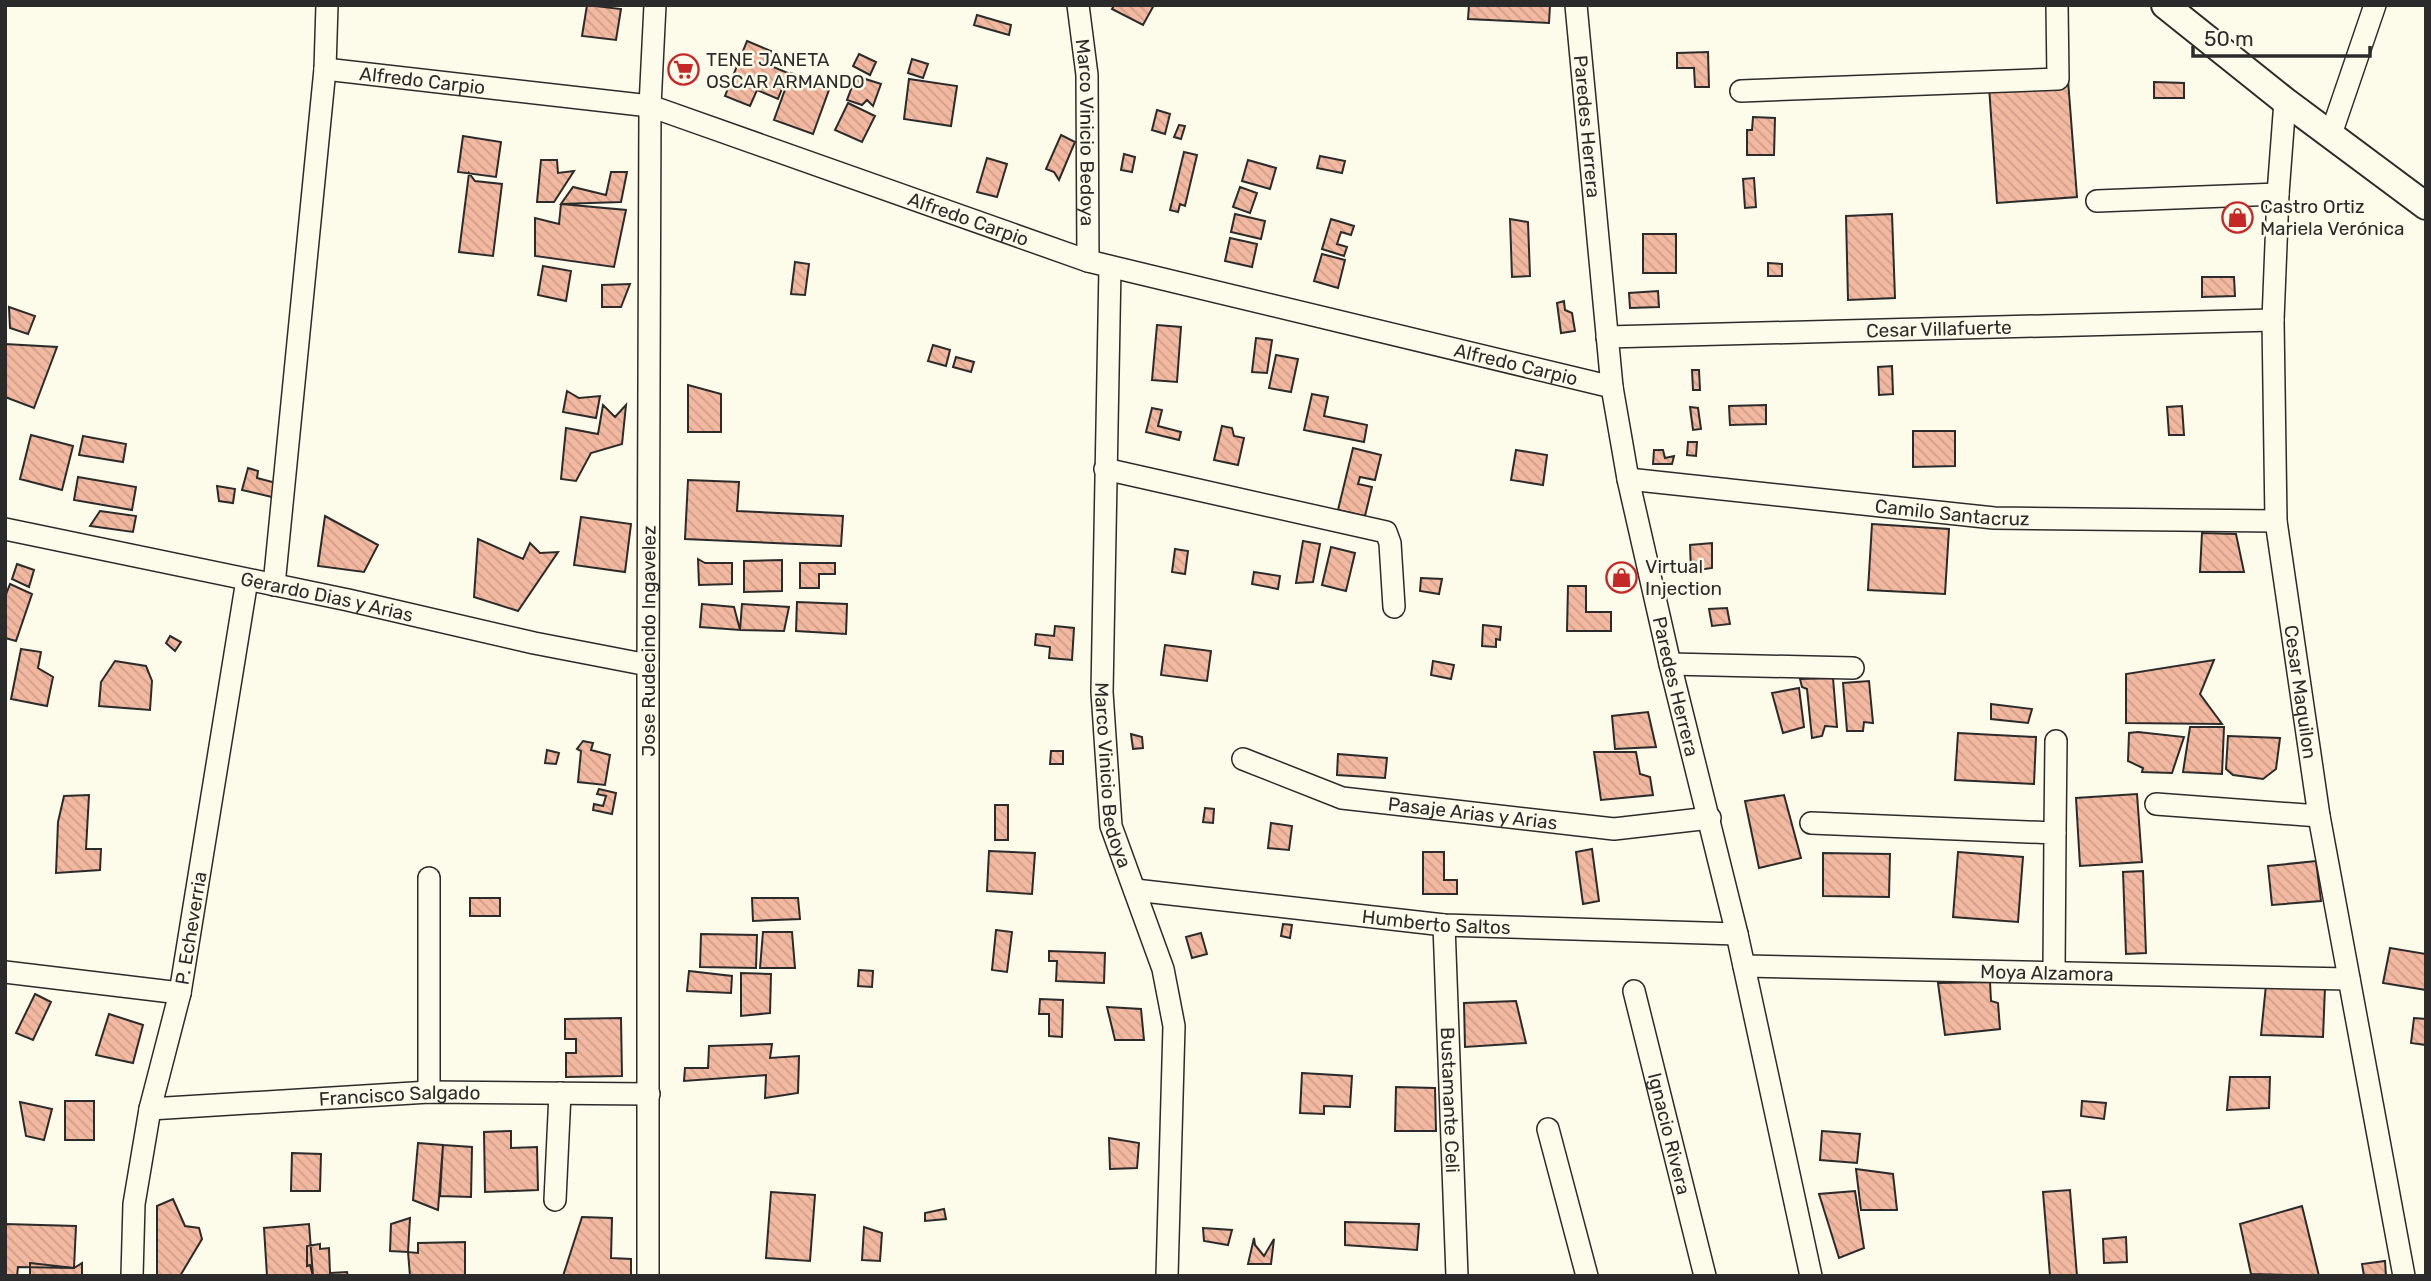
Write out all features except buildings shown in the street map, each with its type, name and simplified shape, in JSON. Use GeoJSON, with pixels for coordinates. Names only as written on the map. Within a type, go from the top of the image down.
{"type":"FeatureCollection","features":[{"type":"Feature","properties":{"kind":"street"},"geometry":{"type":"LineString","coordinates":[[274,585],[325,69],[327,5]]}},
{"type":"Feature","properties":{"kind":"street","name":"Jose Rudecindo Ingavelez"},"geometry":{"type":"LineString","coordinates":[[649,1276],[650,106],[655,5]]}},
{"type":"Feature","properties":{"kind":"street","name":"Marco Vinicio Bedoya"},"geometry":{"type":"LineString","coordinates":[[1078,5],[1087,75],[1088,261]]}},
{"type":"Feature","properties":{"kind":"street","name":"Paredes Herrera"},"geometry":{"type":"LineString","coordinates":[[1576,5],[1612,387],[1628,479],[1670,664],[1737,934],[1811,1276]]}},
{"type":"Feature","properties":{"kind":"street"},"geometry":{"type":"LineString","coordinates":[[1741,91],[2058,79],[2057,5]]}},
{"type":"Feature","properties":{"kind":"street"},"geometry":{"type":"LineString","coordinates":[[2165,5],[2285,101],[2426,206]]}},
{"type":"Feature","properties":{"kind":"street"},"geometry":{"type":"LineString","coordinates":[[2331,134],[2375,5]]}},
{"type":"Feature","properties":{"kind":"street","name":"Alfredo Carpio"},"geometry":{"type":"LineString","coordinates":[[325,69],[650,106],[1088,261],[1612,387]]}},
{"type":"Feature","properties":{"kind":"street","name":"Cesar Maquilon"},"geometry":{"type":"LineString","coordinates":[[2285,101],[2273,320],[2276,521],[2319,816],[2404,1276]]}},
{"type":"Feature","properties":{"kind":"street"},"geometry":{"type":"LineString","coordinates":[[2097,201],[2278,194]]}},
{"type":"Feature","properties":{"kind":"street","name":"Marco Vinicio Bedoya"},"geometry":{"type":"LineString","coordinates":[[1110,267],[1102,691],[1106,765],[1111,826],[1163,969],[1174,1026],[1167,1276]]}},
{"type":"Feature","properties":{"kind":"street","name":"Cesar Villafuerte"},"geometry":{"type":"LineString","coordinates":[[1607,337],[2273,320]]}},
{"type":"Feature","properties":{"kind":"street"},"geometry":{"type":"LineString","coordinates":[[1105,469],[1386,532],[1390,543],[1394,607]]}},
{"type":"Feature","properties":{"kind":"street","name":"Camilo Santacruz"},"geometry":{"type":"LineString","coordinates":[[1628,479],[1994,518],[2276,521]]}},
{"type":"Feature","properties":{"kind":"street","name":"Gerardo Dias y Arias"},"geometry":{"type":"LineString","coordinates":[[5,529],[648,665]]}},
{"type":"Feature","properties":{"kind":"street","name":"P. Echeverria"},"geometry":{"type":"LineString","coordinates":[[132,1276],[134,1204],[149,1109],[180,993],[247,580]]}},
{"type":"Feature","properties":{"kind":"street"},"geometry":{"type":"LineString","coordinates":[[1670,664],[1853,668]]}},
{"type":"Feature","properties":{"kind":"street"},"geometry":{"type":"LineString","coordinates":[[2054,972],[2056,741]]}},
{"type":"Feature","properties":{"kind":"street","name":"Pasaje Arias y Arias"},"geometry":{"type":"LineString","coordinates":[[1243,759],[1342,798],[1614,829],[1710,818]]}},
{"type":"Feature","properties":{"kind":"street"},"geometry":{"type":"LineString","coordinates":[[2156,804],[2319,816]]}},
{"type":"Feature","properties":{"kind":"street"},"geometry":{"type":"LineString","coordinates":[[1811,823],[2055,833]]}},
{"type":"Feature","properties":{"kind":"street"},"geometry":{"type":"LineString","coordinates":[[429,878],[429,1092]]}},
{"type":"Feature","properties":{"kind":"street","name":"Humberto Saltos"},"geometry":{"type":"LineString","coordinates":[[1135,890],[1444,925],[1737,934]]}},
{"type":"Feature","properties":{"kind":"street","name":"Bustamante Celi"},"geometry":{"type":"LineString","coordinates":[[1444,925],[1457,1276]]}},
{"type":"Feature","properties":{"kind":"street","name":"Moya Alzamora"},"geometry":{"type":"LineString","coordinates":[[1744,966],[2349,979]]}},
{"type":"Feature","properties":{"kind":"street"},"geometry":{"type":"LineString","coordinates":[[5,972],[180,993]]}},
{"type":"Feature","properties":{"kind":"street","name":"Ignacio Rivera"},"geometry":{"type":"LineString","coordinates":[[1634,991],[1705,1276]]}},
{"type":"Feature","properties":{"kind":"street","name":"Francisco Salgado"},"geometry":{"type":"LineString","coordinates":[[149,1109],[429,1092],[649,1094]]}},
{"type":"Feature","properties":{"kind":"street"},"geometry":{"type":"LineString","coordinates":[[555,1200],[561,1093]]}},
{"type":"Feature","properties":{"kind":"street"},"geometry":{"type":"LineString","coordinates":[[1548,1129],[1587,1276]]}},
{"type":"Feature","properties":{"kind":"place","name":"TENE JANETA OSCAR ARMANDO"},"geometry":{"type":"Point","coordinates":[683,70]}},
{"type":"Feature","properties":{"kind":"place","name":"Castro Ortiz Mariela Verónica"},"geometry":{"type":"Point","coordinates":[2237,217]}},
{"type":"Feature","properties":{"kind":"place","name":"Virtual Injection"},"geometry":{"type":"Point","coordinates":[1622,577]}}]}
